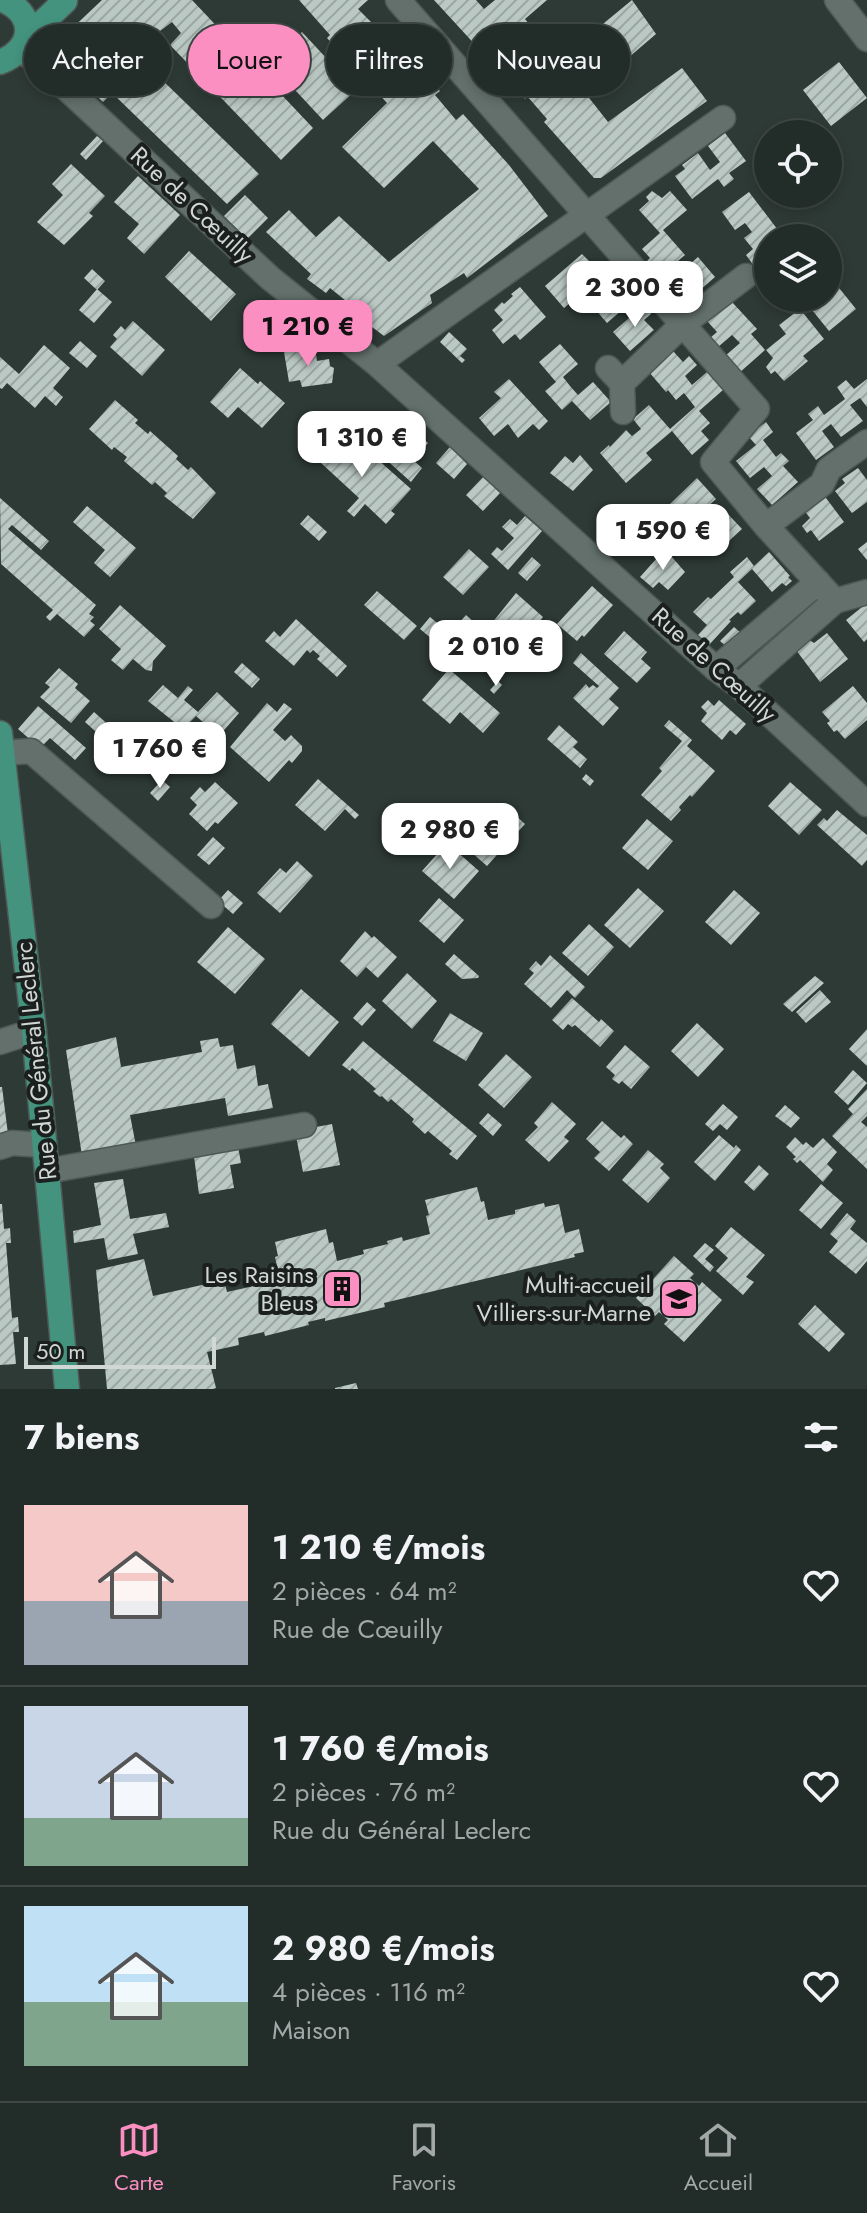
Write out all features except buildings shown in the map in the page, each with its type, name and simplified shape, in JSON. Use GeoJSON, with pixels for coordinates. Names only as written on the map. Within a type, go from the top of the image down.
{"type":"FeatureCollection","features":[{"type":"Feature","properties":{"kind":"main road"},"geometry":{"type":"LineString","coordinates":[[10,3],[65,0]]}},
{"type":"Feature","properties":{"kind":"main road"},"geometry":{"type":"LineString","coordinates":[[16,49],[65,0]]}},
{"type":"Feature","properties":{"kind":"main road"},"geometry":{"type":"LineString","coordinates":[[10,3],[24,17],[16,49]]}},
{"type":"Feature","properties":{"kind":"main road","name":"Rue du Général Leclerc"},"geometry":{"type":"LineString","coordinates":[[1,743],[34,1031],[67,1389]]}},
{"type":"Feature","properties":{"kind":"street"},"geometry":{"type":"LineString","coordinates":[[398,0],[757,409],[713,462],[835,601]]}},
{"type":"Feature","properties":{"kind":"street"},"geometry":{"type":"LineString","coordinates":[[837,0],[867,39]]}},
{"type":"Feature","properties":{"kind":"street","name":"Rue de Cœuilly"},"geometry":{"type":"LineString","coordinates":[[16,49],[36,60],[270,278],[377,364],[867,804]]}},
{"type":"Feature","properties":{"kind":"street"},"geometry":{"type":"LineString","coordinates":[[377,364],[723,118]]}},
{"type":"Feature","properties":{"kind":"street"},"geometry":{"type":"LineString","coordinates":[[623,412],[615,376],[746,276]]}},
{"type":"Feature","properties":{"kind":"street"},"geometry":{"type":"LineString","coordinates":[[766,526],[822,484],[829,469],[867,442]]}},
{"type":"Feature","properties":{"kind":"street"},"geometry":{"type":"LineString","coordinates":[[716,669],[818,582]]}},
{"type":"Feature","properties":{"kind":"street"},"geometry":{"type":"LineString","coordinates":[[739,686],[835,601],[867,592]]}},
{"type":"Feature","properties":{"kind":"street"},"geometry":{"type":"LineString","coordinates":[[1,743],[31,751],[211,906]]}},
{"type":"Feature","properties":{"kind":"street"},"geometry":{"type":"LineString","coordinates":[[0,1042],[34,1031]]}},
{"type":"Feature","properties":{"kind":"street"},"geometry":{"type":"LineString","coordinates":[[47,1171],[304,1125]]}},
{"type":"Feature","properties":{"kind":"street"},"geometry":{"type":"LineString","coordinates":[[0,1147],[12,1143],[44,1145]]}},
{"type":"Feature","properties":{"kind":"place","name":"Les Raisins Bleus"},"geometry":{"type":"Point","coordinates":[342,1289]}},
{"type":"Feature","properties":{"kind":"place","name":"Multi-accueil Villiers-sur-Marne"},"geometry":{"type":"Point","coordinates":[679,1299]}}]}
